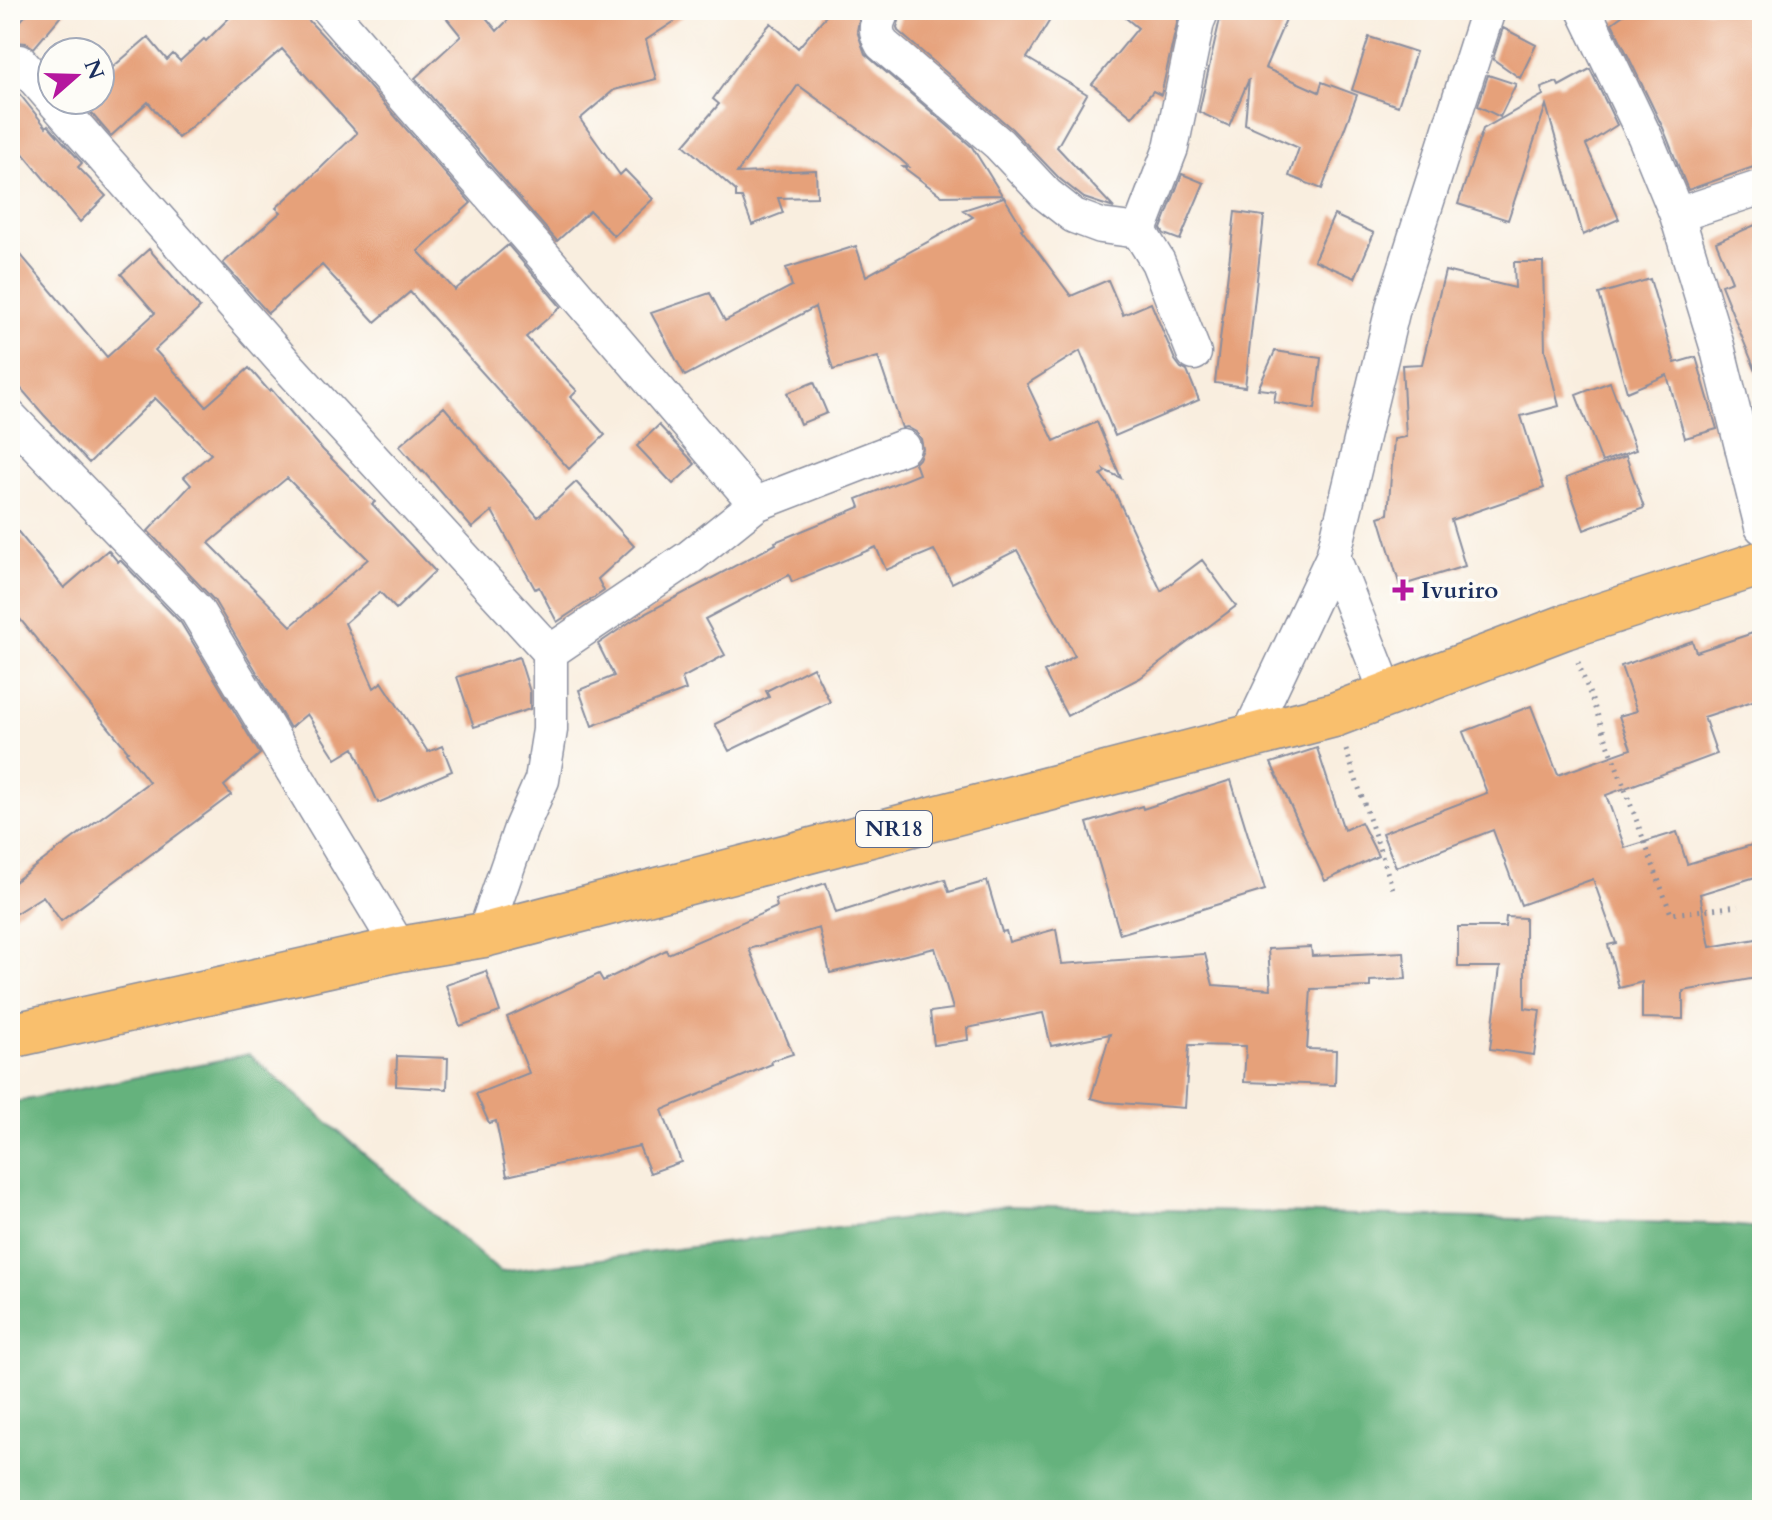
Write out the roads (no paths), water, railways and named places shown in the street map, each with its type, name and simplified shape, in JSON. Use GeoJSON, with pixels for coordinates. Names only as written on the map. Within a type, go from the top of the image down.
{"type":"FeatureCollection","features":[{"type":"Feature","properties":{"kind":"main road","name":"NR18"},"geometry":{"type":"LineString","coordinates":[[10,1036],[400,949],[484,935],[1334,715],[1565,627],[1762,563]]}},
{"type":"Feature","properties":{"kind":"street"},"geometry":{"type":"LineString","coordinates":[[329,10],[756,504]]}},
{"type":"Feature","properties":{"kind":"street"},"geometry":{"type":"LineString","coordinates":[[883,10],[876,33],[882,44],[999,144],[1046,194],[1074,216],[1101,226],[1139,231]]}},
{"type":"Feature","properties":{"kind":"street"},"geometry":{"type":"LineString","coordinates":[[1139,231],[1171,148],[1202,10]]}},
{"type":"Feature","properties":{"kind":"street"},"geometry":{"type":"LineString","coordinates":[[1249,735],[1333,557],[1394,304],[1488,10]]}},
{"type":"Feature","properties":{"kind":"street"},"geometry":{"type":"LineString","coordinates":[[1584,10],[1645,137],[1677,215],[1717,346],[1762,527]]}},
{"type":"Feature","properties":{"kind":"street"},"geometry":{"type":"LineString","coordinates":[[20,62],[36,81]]}},
{"type":"Feature","properties":{"kind":"street"},"geometry":{"type":"LineString","coordinates":[[66,116],[284,362],[550,652],[550,730],[542,780],[521,828],[484,935]]}},
{"type":"Feature","properties":{"kind":"street"},"geometry":{"type":"LineString","coordinates":[[1677,215],[1762,187]]}},
{"type":"Feature","properties":{"kind":"street"},"geometry":{"type":"LineString","coordinates":[[1139,231],[1158,262],[1194,353]]}},
{"type":"Feature","properties":{"kind":"street"},"geometry":{"type":"LineString","coordinates":[[10,417],[197,611],[400,949]]}},
{"type":"Feature","properties":{"kind":"street"},"geometry":{"type":"LineString","coordinates":[[550,652],[690,557],[756,504],[903,447]]}},
{"type":"Feature","properties":{"kind":"street"},"geometry":{"type":"LineString","coordinates":[[1333,557],[1387,693]]}},
{"type":"Feature","properties":{"kind":"place","name":"Ivuriro"},"geometry":{"type":"Point","coordinates":[1403,590]}}]}
